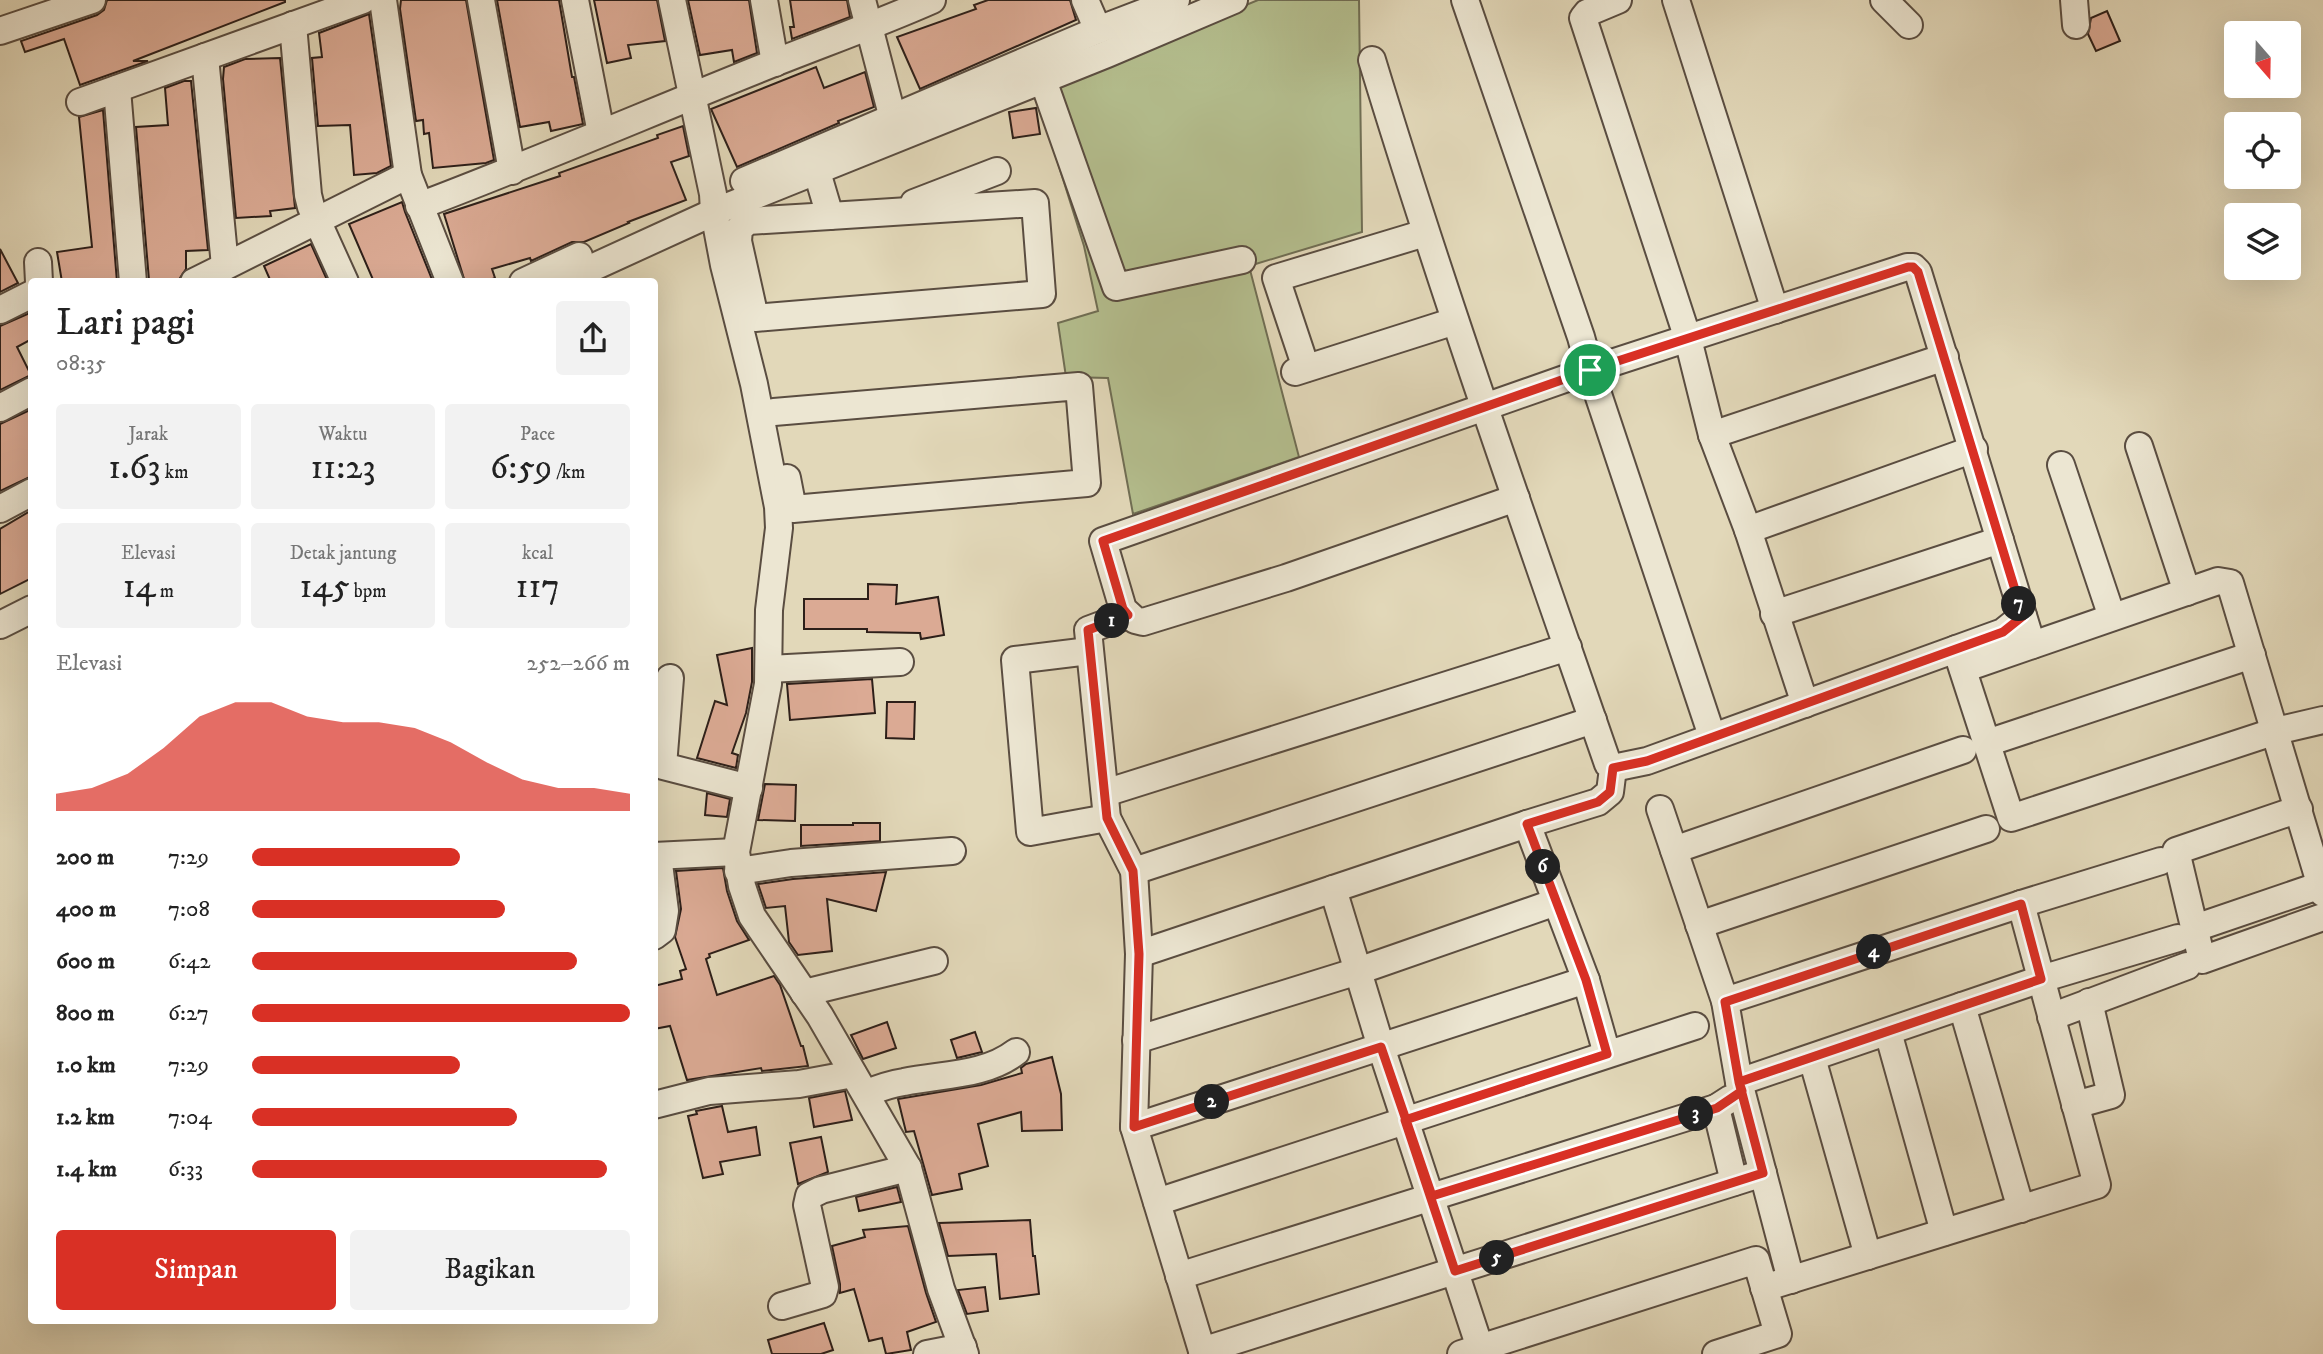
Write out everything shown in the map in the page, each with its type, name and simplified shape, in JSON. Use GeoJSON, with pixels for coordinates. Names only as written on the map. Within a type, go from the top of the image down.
{"type":"FeatureCollection","features":[{"type":"Feature","properties":{"kind":"street"},"geometry":{"type":"LineString","coordinates":[[80,102],[363,0]]}},
{"type":"Feature","properties":{"kind":"street"},"geometry":{"type":"LineString","coordinates":[[383,0],[408,175],[448,278]]}},
{"type":"Feature","properties":{"kind":"street"},"geometry":{"type":"LineString","coordinates":[[481,0],[512,171]]}},
{"type":"Feature","properties":{"kind":"street"},"geometry":{"type":"LineString","coordinates":[[575,0],[601,133]]}},
{"type":"Feature","properties":{"kind":"street"},"geometry":{"type":"LineString","coordinates":[[672,0],[724,265],[754,384],[778,506],[779,528],[769,610],[764,714],[737,862],[752,916],[836,1042],[908,1168],[941,1289],[964,1351],[927,1354]]}},
{"type":"Feature","properties":{"kind":"street"},"geometry":{"type":"LineString","coordinates":[[764,0],[775,63]]}},
{"type":"Feature","properties":{"kind":"street"},"geometry":{"type":"LineString","coordinates":[[862,0],[895,129]]}},
{"type":"Feature","properties":{"kind":"street"},"geometry":{"type":"LineString","coordinates":[[419,206],[512,171],[775,63],[868,29],[932,0]]}},
{"type":"Feature","properties":{"kind":"street"},"geometry":{"type":"LineString","coordinates":[[1085,0],[1098,30]]}},
{"type":"Feature","properties":{"kind":"street"},"geometry":{"type":"LineString","coordinates":[[569,278],[713,203],[817,172],[895,129],[1098,30],[1176,0]]}},
{"type":"Feature","properties":{"kind":"street"},"geometry":{"type":"LineString","coordinates":[[533,278],[895,129],[1043,80],[1234,0]]}},
{"type":"Feature","properties":{"kind":"street"},"geometry":{"type":"LineString","coordinates":[[1465,0],[1581,337],[1712,736]]}},
{"type":"Feature","properties":{"kind":"street"},"geometry":{"type":"LineString","coordinates":[[1618,0],[1587,13],[1583,18],[1688,339],[1712,435],[1748,530],[1805,704]]}},
{"type":"Feature","properties":{"kind":"street"},"geometry":{"type":"LineString","coordinates":[[1676,0],[1775,310]]}},
{"type":"Feature","properties":{"kind":"street"},"geometry":{"type":"LineString","coordinates":[[1884,0],[1909,25]]}},
{"type":"Feature","properties":{"kind":"street"},"geometry":{"type":"LineString","coordinates":[[0,31],[85,1]]}},
{"type":"Feature","properties":{"kind":"street"},"geometry":{"type":"LineString","coordinates":[[293,25],[311,207],[343,278]]}},
{"type":"Feature","properties":{"kind":"street"},"geometry":{"type":"LineString","coordinates":[[205,57],[225,266]]}},
{"type":"Feature","properties":{"kind":"street"},"geometry":{"type":"LineString","coordinates":[[1372,60],[1425,233],[1484,407],[1608,764],[1613,768]]}},
{"type":"Feature","properties":{"kind":"street"},"geometry":{"type":"LineString","coordinates":[[1043,80],[1116,287],[1242,260]]}},
{"type":"Feature","properties":{"kind":"street"},"geometry":{"type":"LineString","coordinates":[[117,89],[133,278]]}},
{"type":"Feature","properties":{"kind":"street"},"geometry":{"type":"LineString","coordinates":[[888,214],[997,171]]}},
{"type":"Feature","properties":{"kind":"street"},"geometry":{"type":"LineString","coordinates":[[817,172],[830,216]]}},
{"type":"Feature","properties":{"kind":"street"},"geometry":{"type":"LineString","coordinates":[[202,278],[408,175]]}},
{"type":"Feature","properties":{"kind":"street"},"geometry":{"type":"LineString","coordinates":[[755,318],[1042,295],[1035,202],[888,214],[748,221],[739,229],[738,241],[793,509],[1087,484],[1079,386],[774,412]]}},
{"type":"Feature","properties":{"kind":"street"},"geometry":{"type":"LineString","coordinates":[[1425,233],[1276,278],[1301,370],[1455,321]]}},
{"type":"Feature","properties":{"kind":"street"},"geometry":{"type":"LineString","coordinates":[[1516,498],[1286,578],[1143,622],[1135,620],[1123,609],[1103,541],[1590,370],[1913,267],[1918,272],[1974,449],[2032,645]]}},
{"type":"Feature","properties":{"kind":"street"},"geometry":{"type":"LineString","coordinates":[[0,310],[28,296]]}},
{"type":"Feature","properties":{"kind":"street"},"geometry":{"type":"LineString","coordinates":[[1712,435],[1945,357]]}},
{"type":"Feature","properties":{"kind":"street"},"geometry":{"type":"LineString","coordinates":[[0,408],[28,393]]}},
{"type":"Feature","properties":{"kind":"street"},"geometry":{"type":"LineString","coordinates":[[2139,446],[2187,592]]}},
{"type":"Feature","properties":{"kind":"street"},"geometry":{"type":"LineString","coordinates":[[1748,530],[1974,449]]}},
{"type":"Feature","properties":{"kind":"street"},"geometry":{"type":"LineString","coordinates":[[2061,465],[2112,617]]}},
{"type":"Feature","properties":{"kind":"street"},"geometry":{"type":"LineString","coordinates":[[0,509],[28,494]]}},
{"type":"Feature","properties":{"kind":"street"},"geometry":{"type":"LineString","coordinates":[[1774,614],[2000,540]]}},
{"type":"Feature","properties":{"kind":"street"},"geometry":{"type":"LineString","coordinates":[[1179,1276],[1717,1108],[1740,1087],[1812,1058],[2041,979],[2322,889],[2230,583],[2218,581],[2032,645],[1960,659],[1805,704],[1647,761],[1613,768]]}},
{"type":"Feature","properties":{"kind":"street"},"geometry":{"type":"LineString","coordinates":[[0,625],[28,611]]}},
{"type":"Feature","properties":{"kind":"street"},"geometry":{"type":"LineString","coordinates":[[1128,615],[1088,630],[1106,805],[1133,871],[1139,954],[1134,1127],[1203,1352],[1763,1173]]}},
{"type":"Feature","properties":{"kind":"street"},"geometry":{"type":"LineString","coordinates":[[1960,659],[2023,616]]}},
{"type":"Feature","properties":{"kind":"street"},"geometry":{"type":"LineString","coordinates":[[1089,651],[1015,660],[1030,832],[1568,647]]}},
{"type":"Feature","properties":{"kind":"street"},"geometry":{"type":"LineString","coordinates":[[1674,850],[2252,655]]}},
{"type":"Feature","properties":{"kind":"street"},"geometry":{"type":"LineString","coordinates":[[1960,659],[1975,747],[2011,818],[2276,732],[2323,720]]}},
{"type":"Feature","properties":{"kind":"street"},"geometry":{"type":"LineString","coordinates":[[768,669],[900,662]]}},
{"type":"Feature","properties":{"kind":"street"},"geometry":{"type":"LineString","coordinates":[[670,678],[659,765],[749,788]]}},
{"type":"Feature","properties":{"kind":"street"},"geometry":{"type":"LineString","coordinates":[[1133,871],[1593,720]]}},
{"type":"Feature","properties":{"kind":"street"},"geometry":{"type":"LineString","coordinates":[[1139,954],[1598,802],[1610,792],[1613,768]]}},
{"type":"Feature","properties":{"kind":"street"},"geometry":{"type":"LineString","coordinates":[[1660,809],[1725,1002],[1740,1087],[1791,1280]]}},
{"type":"Feature","properties":{"kind":"street"},"geometry":{"type":"LineString","coordinates":[[2298,809],[2176,851],[2186,933],[2202,960],[2323,917]]}},
{"type":"Feature","properties":{"kind":"street"},"geometry":{"type":"LineString","coordinates":[[1527,824],[1586,980],[1607,1054]]}},
{"type":"Feature","properties":{"kind":"street"},"geometry":{"type":"LineString","coordinates":[[1699,925],[1986,829]]}},
{"type":"Feature","properties":{"kind":"street"},"geometry":{"type":"LineString","coordinates":[[658,856],[791,863],[952,852]]}},
{"type":"Feature","properties":{"kind":"street"},"geometry":{"type":"LineString","coordinates":[[1725,1002],[2021,904],[2161,861]]}},
{"type":"Feature","properties":{"kind":"street"},"geometry":{"type":"LineString","coordinates":[[658,870],[665,918],[663,930],[658,933]]}},
{"type":"Feature","properties":{"kind":"street"},"geometry":{"type":"LineString","coordinates":[[1333,889],[1381,1047],[1455,1271],[1474,1352],[1756,1260],[1778,1334],[1716,1354]]}},
{"type":"Feature","properties":{"kind":"street"},"geometry":{"type":"LineString","coordinates":[[1136,1040],[1358,971],[1556,902]]}},
{"type":"Feature","properties":{"kind":"street"},"geometry":{"type":"LineString","coordinates":[[1765,1288],[2097,1185],[2021,904]]}},
{"type":"Feature","properties":{"kind":"street"},"geometry":{"type":"LineString","coordinates":[[804,993],[934,961]]}},
{"type":"Feature","properties":{"kind":"street"},"geometry":{"type":"LineString","coordinates":[[2051,1017],[2187,966]]}},
{"type":"Feature","properties":{"kind":"street"},"geometry":{"type":"LineString","coordinates":[[1134,1127],[1586,980]]}},
{"type":"Feature","properties":{"kind":"street"},"geometry":{"type":"LineString","coordinates":[[2075,1105],[2111,1096],[2089,1002]]}},
{"type":"Feature","properties":{"kind":"street"},"geometry":{"type":"LineString","coordinates":[[1962,1006],[2021,1209]]}},
{"type":"Feature","properties":{"kind":"street"},"geometry":{"type":"LineString","coordinates":[[1157,1202],[1695,1026]]}},
{"type":"Feature","properties":{"kind":"street"},"geometry":{"type":"LineString","coordinates":[[1888,1032],[1944,1232]]}},
{"type":"Feature","properties":{"kind":"street"},"geometry":{"type":"LineString","coordinates":[[658,1104],[709,1091],[799,1084],[904,1082],[987,1068],[1016,1052]]}},
{"type":"Feature","properties":{"kind":"street"},"geometry":{"type":"LineString","coordinates":[[1812,1058],[1868,1256]]}},
{"type":"Feature","properties":{"kind":"street"},"geometry":{"type":"LineString","coordinates":[[1717,1108],[1734,1182]]}},
{"type":"Feature","properties":{"kind":"street"},"geometry":{"type":"LineString","coordinates":[[782,1306],[817,1297],[823,1294],[825,1287],[807,1205],[809,1196],[821,1190],[908,1168]]}},
{"type":"Feature","properties":{"kind":"green space"},"geometry":{"type":"Polygon","coordinates":[[[1258,0],[1359,0],[1362,232],[1249,266],[1299,457],[1133,514],[1108,378],[1066,377],[1058,323],[1098,311],[1084,246],[1036,93],[1258,0]]]}},
{"type":"Feature","properties":{"kind":"building"},"geometry":{"type":"Polygon","coordinates":[[[107,0],[285,2],[133,61],[148,61],[80,85],[64,39],[25,52],[21,41],[97,15],[104,10],[107,0]]]}},
{"type":"Feature","properties":{"kind":"building"},"geometry":{"type":"Polygon","coordinates":[[[401,0],[466,0],[494,160],[433,168],[429,133],[424,134],[423,120],[416,121],[401,0]]]}},
{"type":"Feature","properties":{"kind":"building"},"geometry":{"type":"Polygon","coordinates":[[[497,0],[559,0],[583,124],[551,131],[549,122],[520,127],[497,0]]]}},
{"type":"Feature","properties":{"kind":"building"},"geometry":{"type":"Polygon","coordinates":[[[594,0],[657,0],[665,41],[628,45],[631,58],[607,63],[594,0]]]}},
{"type":"Feature","properties":{"kind":"building"},"geometry":{"type":"Polygon","coordinates":[[[688,0],[749,0],[757,53],[734,62],[732,50],[700,55],[688,0]]]}},
{"type":"Feature","properties":{"kind":"building"},"geometry":{"type":"Polygon","coordinates":[[[790,0],[847,0],[850,17],[792,39],[790,27],[794,27],[790,0]]]}},
{"type":"Feature","properties":{"kind":"building"},"geometry":{"type":"Polygon","coordinates":[[[988,0],[1070,0],[1076,20],[920,89],[897,37],[976,9],[974,5],[988,0]]]}},
{"type":"Feature","properties":{"kind":"building"},"geometry":{"type":"Polygon","coordinates":[[[2107,11],[2120,41],[2096,51],[2088,34],[2091,18],[2107,11]]]}},
{"type":"Feature","properties":{"kind":"building"},"geometry":{"type":"Polygon","coordinates":[[[369,14],[391,166],[377,173],[354,175],[350,125],[318,126],[312,58],[322,57],[319,33],[369,14]]]}},
{"type":"Feature","properties":{"kind":"building"},"geometry":{"type":"Polygon","coordinates":[[[280,58],[295,208],[270,211],[271,216],[236,218],[224,67],[245,59],[280,58]]]}},
{"type":"Feature","properties":{"kind":"building"},"geometry":{"type":"Polygon","coordinates":[[[816,67],[824,88],[865,72],[874,107],[737,167],[711,109],[816,67]]]}},
{"type":"Feature","properties":{"kind":"building"},"geometry":{"type":"Polygon","coordinates":[[[191,81],[208,250],[186,251],[186,269],[180,278],[149,278],[136,127],[168,125],[165,88],[191,81]]]}},
{"type":"Feature","properties":{"kind":"building"},"geometry":{"type":"Polygon","coordinates":[[[1036,108],[1040,134],[1013,138],[1009,112],[1036,108]]]}},
{"type":"Feature","properties":{"kind":"building"},"geometry":{"type":"Polygon","coordinates":[[[103,110],[117,278],[61,278],[57,252],[92,247],[79,117],[103,110]]]}},
{"type":"Feature","properties":{"kind":"building"},"geometry":{"type":"Polygon","coordinates":[[[683,126],[689,156],[671,162],[686,200],[584,242],[572,242],[531,261],[530,258],[492,269],[495,278],[464,278],[444,214],[560,176],[559,173],[658,138],[657,135],[683,126]]]}},
{"type":"Feature","properties":{"kind":"building"},"geometry":{"type":"Polygon","coordinates":[[[402,202],[431,278],[372,278],[349,224],[402,202]]]}},
{"type":"Feature","properties":{"kind":"building"},"geometry":{"type":"Polygon","coordinates":[[[311,244],[326,278],[269,278],[264,266],[311,244]]]}},
{"type":"Feature","properties":{"kind":"building"},"geometry":{"type":"Polygon","coordinates":[[[0,249],[18,283],[0,292],[0,249]]]}},
{"type":"Feature","properties":{"kind":"building"},"geometry":{"type":"Polygon","coordinates":[[[28,314],[28,341],[17,347],[28,369],[28,376],[0,390],[0,326],[28,314]]]}},
{"type":"Feature","properties":{"kind":"building"},"geometry":{"type":"Polygon","coordinates":[[[28,411],[28,478],[0,491],[0,424],[28,411]]]}},
{"type":"Feature","properties":{"kind":"building"},"geometry":{"type":"Polygon","coordinates":[[[28,512],[28,580],[0,594],[0,529],[28,512]]]}},
{"type":"Feature","properties":{"kind":"building"},"geometry":{"type":"Polygon","coordinates":[[[868,584],[897,585],[896,604],[938,597],[944,635],[921,639],[920,633],[867,632],[867,629],[804,629],[804,599],[868,599],[868,584]]]}},
{"type":"Feature","properties":{"kind":"building"},"geometry":{"type":"Polygon","coordinates":[[[752,648],[752,682],[746,713],[732,753],[738,755],[736,768],[697,758],[715,701],[727,705],[717,655],[752,648]]]}},
{"type":"Feature","properties":{"kind":"building"},"geometry":{"type":"Polygon","coordinates":[[[872,679],[875,713],[790,720],[787,684],[872,679]]]}},
{"type":"Feature","properties":{"kind":"building"},"geometry":{"type":"Polygon","coordinates":[[[887,702],[915,702],[914,739],[886,738],[887,702]]]}},
{"type":"Feature","properties":{"kind":"building"},"geometry":{"type":"Polygon","coordinates":[[[765,784],[796,785],[795,821],[758,820],[765,784]]]}},
{"type":"Feature","properties":{"kind":"building"},"geometry":{"type":"Polygon","coordinates":[[[707,793],[730,799],[727,817],[705,815],[707,793]]]}},
{"type":"Feature","properties":{"kind":"building"},"geometry":{"type":"Polygon","coordinates":[[[880,823],[880,841],[801,846],[801,825],[880,823]]]}},
{"type":"Feature","properties":{"kind":"building"},"geometry":{"type":"Polygon","coordinates":[[[723,868],[737,921],[749,940],[709,954],[710,957],[706,959],[717,995],[774,976],[780,985],[808,1066],[762,1071],[761,1068],[687,1080],[670,1026],[658,1028],[658,985],[682,979],[680,971],[686,969],[675,937],[681,909],[676,871],[723,868]]]}},
{"type":"Feature","properties":{"kind":"building"},"geometry":{"type":"Polygon","coordinates":[[[886,872],[876,911],[827,899],[832,951],[798,955],[789,942],[785,906],[766,908],[758,884],[793,879],[886,872]]]}},
{"type":"Feature","properties":{"kind":"building"},"geometry":{"type":"Polygon","coordinates":[[[887,1022],[896,1048],[863,1059],[851,1035],[887,1022]]]}},
{"type":"Feature","properties":{"kind":"building"},"geometry":{"type":"Polygon","coordinates":[[[975,1032],[982,1052],[957,1058],[951,1040],[975,1032]]]}},
{"type":"Feature","properties":{"kind":"building"},"geometry":{"type":"Polygon","coordinates":[[[1052,1057],[1061,1094],[1062,1130],[1022,1131],[1021,1112],[978,1124],[988,1166],[959,1174],[962,1189],[932,1195],[914,1131],[906,1132],[898,1099],[981,1085],[1022,1073],[1021,1068],[1026,1064],[1052,1057]]]}},
{"type":"Feature","properties":{"kind":"building"},"geometry":{"type":"Polygon","coordinates":[[[845,1091],[852,1120],[814,1127],[809,1098],[845,1091]]]}},
{"type":"Feature","properties":{"kind":"building"},"geometry":{"type":"Polygon","coordinates":[[[722,1106],[728,1132],[756,1127],[760,1155],[720,1162],[723,1174],[703,1178],[688,1116],[697,1114],[696,1111],[722,1106]]]}},
{"type":"Feature","properties":{"kind":"building"},"geometry":{"type":"Polygon","coordinates":[[[821,1137],[828,1172],[798,1184],[790,1143],[821,1137]]]}},
{"type":"Feature","properties":{"kind":"building"},"geometry":{"type":"Polygon","coordinates":[[[897,1187],[901,1202],[859,1211],[856,1197],[897,1187]]]}},
{"type":"Feature","properties":{"kind":"building"},"geometry":{"type":"Polygon","coordinates":[[[1030,1220],[1039,1294],[1000,1299],[996,1254],[948,1256],[939,1223],[1030,1220]]]}},
{"type":"Feature","properties":{"kind":"building"},"geometry":{"type":"Polygon","coordinates":[[[908,1226],[936,1322],[907,1332],[911,1350],[886,1354],[882,1338],[869,1341],[854,1289],[840,1293],[832,1246],[865,1237],[863,1230],[908,1226]]]}},
{"type":"Feature","properties":{"kind":"building"},"geometry":{"type":"Polygon","coordinates":[[[985,1287],[988,1311],[967,1314],[958,1290],[985,1287]]]}},
{"type":"Feature","properties":{"kind":"building"},"geometry":{"type":"Polygon","coordinates":[[[824,1323],[833,1350],[821,1354],[772,1354],[768,1340],[824,1323]]]}},
{"type":"Feature","properties":{"kind":"route"},"geometry":{"type":"LineString","coordinates":[[1590,370],[1103,541],[1123,609],[1128,615],[1088,630],[1107,818],[1133,871],[1139,954],[1134,1127],[1381,1047],[1405,1120],[1432,1196],[1717,1108],[1742,1091],[1739,1082],[2041,979],[2021,904],[1725,1002],[1739,1082],[1763,1173],[1455,1271],[1405,1120],[1607,1054],[1586,980],[1527,824],[1598,802],[1610,792],[1613,768],[1647,761],[2003,632],[2023,616],[1974,449],[1918,272],[1913,267],[1590,370]]}}]}
